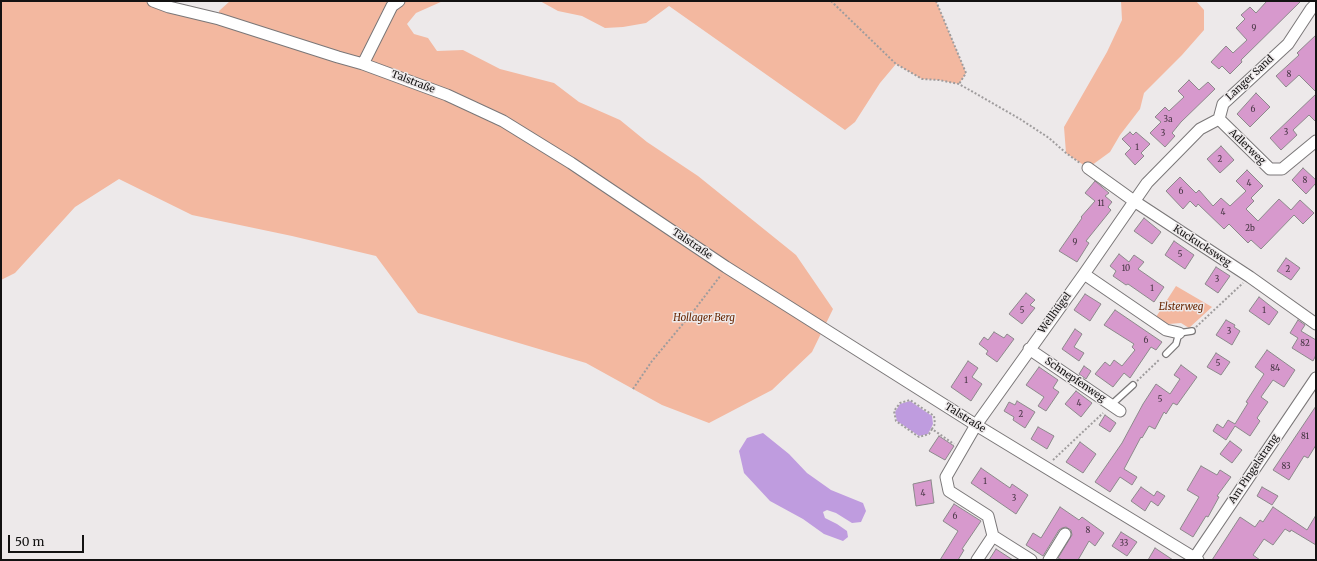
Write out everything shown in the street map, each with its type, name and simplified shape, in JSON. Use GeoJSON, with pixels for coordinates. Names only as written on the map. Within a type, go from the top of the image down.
{"type":"FeatureCollection","features":[{"type":"Feature","properties":{"kind":"street","name":"Talstraße"},"geometry":{"type":"LineString","coordinates":[[153,1],[363,64],[447,95],[503,121],[571,163],[726,267],[976,425],[1195,559]]}},
{"type":"Feature","properties":{"kind":"street"},"geometry":{"type":"LineString","coordinates":[[363,64],[392,6],[399,1]]}},
{"type":"Feature","properties":{"kind":"street","name":"Langer Sand"},"geometry":{"type":"LineString","coordinates":[[1218,119],[1223,104],[1288,44],[1310,9],[1316,4]]}},
{"type":"Feature","properties":{"kind":"street"},"geometry":{"type":"LineString","coordinates":[[1134,201],[1147,183],[1200,129],[1218,119]]}},
{"type":"Feature","properties":{"kind":"street","name":"Adlerweg"},"geometry":{"type":"LineString","coordinates":[[1218,119],[1270,169],[1282,169],[1316,141]]}},
{"type":"Feature","properties":{"kind":"street","name":"Kuckucksweg"},"geometry":{"type":"LineString","coordinates":[[1088,168],[1134,201],[1250,277],[1316,324]]}},
{"type":"Feature","properties":{"kind":"street","name":"Wellhügel"},"geometry":{"type":"LineString","coordinates":[[993,536],[988,516],[949,491],[946,477],[976,425],[1084,274],[1134,201]]}},
{"type":"Feature","properties":{"kind":"street"},"geometry":{"type":"LineString","coordinates":[[1084,274],[1166,330],[1179,333]]}},
{"type":"Feature","properties":{"kind":"street","name":"Schnepfenweg"},"geometry":{"type":"LineString","coordinates":[[1029,349],[1116,408]]}},
{"type":"Feature","properties":{"kind":"street","name":"Am Pingelstrang"},"geometry":{"type":"LineString","coordinates":[[1195,559],[1316,378]]}},
{"type":"Feature","properties":{"kind":"street"},"geometry":{"type":"LineString","coordinates":[[1049,560],[1065,534]]}},
{"type":"Feature","properties":{"kind":"street"},"geometry":{"type":"LineString","coordinates":[[977,560],[993,536],[1031,560]]}},
{"type":"Feature","properties":{"kind":"lane"},"geometry":{"type":"LineString","coordinates":[[1166,354],[1176,344],[1179,333],[1192,331]]}},
{"type":"Feature","properties":{"kind":"lane"},"geometry":{"type":"LineString","coordinates":[[1116,408],[1133,385]]}},
{"type":"Feature","properties":{"kind":"path"},"geometry":{"type":"LineString","coordinates":[[831,1],[896,64],[922,79],[939,80],[959,84],[1037,130],[1088,168]]}},
{"type":"Feature","properties":{"kind":"path"},"geometry":{"type":"LineString","coordinates":[[936,1],[966,73],[959,84]]}},
{"type":"Feature","properties":{"kind":"path"},"geometry":{"type":"LineString","coordinates":[[633,389],[652,361],[692,313],[726,267]]}},
{"type":"Feature","properties":{"kind":"path"},"geometry":{"type":"LineString","coordinates":[[1192,331],[1250,277]]}},
{"type":"Feature","properties":{"kind":"path"},"geometry":{"type":"LineString","coordinates":[[1133,385],[1166,354]]}},
{"type":"Feature","properties":{"kind":"path"},"geometry":{"type":"LineString","coordinates":[[910,400],[934,416],[935,424],[932,429],[929,434],[919,437],[896,421],[894,411],[900,403],[910,400]]}},
{"type":"Feature","properties":{"kind":"path"},"geometry":{"type":"LineString","coordinates":[[1048,468],[1053,460],[1116,408]]}},
{"type":"Feature","properties":{"kind":"path"},"geometry":{"type":"LineString","coordinates":[[932,429],[961,449]]}},
{"type":"Feature","properties":{"kind":"green space","name":"Hollager Berg"},"geometry":{"type":"Polygon","coordinates":[[[1,1],[153,1],[219,19],[219,11],[230,1],[443,1],[416,13],[407,24],[414,34],[428,38],[437,51],[463,50],[500,69],[554,83],[579,102],[620,120],[647,142],[698,176],[796,255],[833,309],[812,352],[772,390],[709,423],[662,405],[586,363],[418,313],[376,256],[292,236],[192,215],[119,179],[75,207],[15,273],[1,280],[1,1]]]}},
{"type":"Feature","properties":{"kind":"green space"},"geometry":{"type":"Polygon","coordinates":[[[540,1],[936,1],[966,73],[959,84],[939,80],[922,79],[896,64],[880,83],[855,122],[845,130],[669,6],[646,23],[605,28],[582,16],[558,11],[540,1]]]}},
{"type":"Feature","properties":{"kind":"green space"},"geometry":{"type":"Polygon","coordinates":[[[1121,1],[1196,1],[1204,10],[1204,30],[1182,55],[1144,93],[1140,109],[1120,135],[1110,152],[1088,168],[1066,153],[1064,127],[1107,52],[1122,20],[1121,1]]]}},
{"type":"Feature","properties":{"kind":"green space","name":"Elsterweg"},"geometry":{"type":"Polygon","coordinates":[[[1176,286],[1212,307],[1189,328],[1181,323],[1168,324],[1156,317],[1176,286]]]}},
{"type":"Feature","properties":{"kind":"shaded area"},"geometry":{"type":"Polygon","coordinates":[[[910,401],[932,416],[933,424],[928,434],[919,436],[897,421],[895,412],[900,404],[910,401]]]}},
{"type":"Feature","properties":{"kind":"shaded area"},"geometry":{"type":"Polygon","coordinates":[[[763,433],[789,454],[807,473],[831,490],[863,503],[866,511],[861,522],[852,523],[836,513],[827,510],[823,512],[825,518],[847,531],[848,537],[843,541],[824,534],[803,519],[770,501],[744,473],[739,451],[747,438],[763,433]]]}},
{"type":"Feature","properties":{"kind":"building"},"geometry":{"type":"Polygon","coordinates":[[[1267,1],[1301,1],[1241,60],[1242,62],[1230,74],[1222,66],[1219,69],[1211,62],[1226,46],[1233,53],[1247,40],[1236,28],[1245,19],[1241,15],[1250,7],[1256,13],[1267,1]]]}},
{"type":"Feature","properties":{"kind":"building"},"geometry":{"type":"Polygon","coordinates":[[[1316,35],[1316,92],[1299,75],[1286,87],[1276,76],[1299,55],[1297,53],[1316,35]]]}},
{"type":"Feature","properties":{"kind":"building"},"geometry":{"type":"Polygon","coordinates":[[[1189,80],[1199,90],[1208,82],[1215,89],[1181,122],[1172,133],[1175,136],[1165,147],[1150,133],[1161,122],[1155,117],[1165,107],[1169,111],[1184,97],[1178,91],[1189,80]]]}},
{"type":"Feature","properties":{"kind":"building"},"geometry":{"type":"Polygon","coordinates":[[[1256,93],[1270,107],[1250,127],[1237,114],[1256,93]]]}},
{"type":"Feature","properties":{"kind":"building"},"geometry":{"type":"Polygon","coordinates":[[[1316,94],[1316,122],[1309,115],[1293,130],[1297,135],[1281,150],[1270,138],[1316,94]]]}},
{"type":"Feature","properties":{"kind":"building"},"geometry":{"type":"Polygon","coordinates":[[[1130,132],[1133,135],[1136,132],[1150,144],[1141,153],[1144,156],[1135,165],[1125,154],[1131,148],[1122,139],[1130,132]]]}},
{"type":"Feature","properties":{"kind":"building"},"geometry":{"type":"Polygon","coordinates":[[[1221,146],[1234,160],[1220,173],[1207,159],[1221,146]]]}},
{"type":"Feature","properties":{"kind":"building"},"geometry":{"type":"Polygon","coordinates":[[[1303,168],[1316,180],[1316,183],[1306,194],[1292,180],[1303,168]]]}},
{"type":"Feature","properties":{"kind":"building"},"geometry":{"type":"Polygon","coordinates":[[[1247,170],[1263,186],[1251,198],[1254,201],[1246,209],[1258,221],[1279,199],[1291,210],[1300,200],[1314,213],[1303,224],[1294,215],[1261,249],[1251,240],[1248,243],[1229,224],[1224,229],[1198,204],[1196,207],[1190,201],[1183,209],[1166,191],[1180,177],[1196,193],[1199,190],[1213,206],[1221,198],[1230,206],[1246,191],[1236,181],[1247,170]]]}},
{"type":"Feature","properties":{"kind":"building"},"geometry":{"type":"Polygon","coordinates":[[[1095,181],[1109,193],[1105,196],[1112,202],[1108,207],[1111,210],[1086,241],[1089,243],[1077,262],[1059,251],[1082,218],[1081,217],[1095,201],[1085,193],[1095,181]]]}},
{"type":"Feature","properties":{"kind":"building"},"geometry":{"type":"Polygon","coordinates":[[[1144,218],[1161,232],[1152,244],[1134,231],[1144,218]]]}},
{"type":"Feature","properties":{"kind":"building"},"geometry":{"type":"Polygon","coordinates":[[[1174,241],[1194,255],[1185,269],[1165,255],[1174,241]]]}},
{"type":"Feature","properties":{"kind":"building"},"geometry":{"type":"Polygon","coordinates":[[[1119,254],[1129,262],[1134,255],[1144,262],[1138,269],[1164,287],[1154,302],[1128,284],[1126,285],[1113,276],[1116,271],[1110,266],[1119,254]]]}},
{"type":"Feature","properties":{"kind":"building"},"geometry":{"type":"Polygon","coordinates":[[[1286,258],[1300,268],[1291,280],[1277,271],[1286,258]]]}},
{"type":"Feature","properties":{"kind":"building"},"geometry":{"type":"Polygon","coordinates":[[[1216,267],[1230,276],[1218,293],[1205,284],[1216,267]]]}},
{"type":"Feature","properties":{"kind":"building"},"geometry":{"type":"Polygon","coordinates":[[[1026,293],[1035,300],[1030,305],[1035,308],[1022,324],[1009,314],[1026,293]]]}},
{"type":"Feature","properties":{"kind":"building"},"geometry":{"type":"Polygon","coordinates":[[[1085,294],[1101,304],[1090,321],[1074,310],[1085,294]]]}},
{"type":"Feature","properties":{"kind":"building"},"geometry":{"type":"Polygon","coordinates":[[[1259,297],[1278,312],[1269,325],[1249,311],[1259,297]]]}},
{"type":"Feature","properties":{"kind":"building"},"geometry":{"type":"Polygon","coordinates":[[[1115,310],[1162,342],[1156,350],[1151,347],[1130,378],[1124,373],[1113,387],[1095,374],[1105,362],[1110,366],[1114,360],[1122,366],[1135,350],[1132,347],[1134,344],[1104,325],[1115,310]]]}},
{"type":"Feature","properties":{"kind":"building"},"geometry":{"type":"Polygon","coordinates":[[[1226,320],[1235,325],[1234,327],[1240,331],[1232,345],[1216,335],[1226,320]]]}},
{"type":"Feature","properties":{"kind":"building"},"geometry":{"type":"Polygon","coordinates":[[[1298,320],[1305,325],[1301,331],[1316,340],[1316,355],[1313,361],[1292,348],[1298,338],[1290,333],[1298,320]]]}},
{"type":"Feature","properties":{"kind":"building"},"geometry":{"type":"Polygon","coordinates":[[[1075,329],[1082,334],[1074,347],[1084,353],[1079,361],[1062,349],[1075,329]]]}},
{"type":"Feature","properties":{"kind":"building"},"geometry":{"type":"Polygon","coordinates":[[[994,332],[1004,338],[1007,334],[1014,339],[997,362],[986,354],[988,351],[979,344],[984,337],[988,340],[994,332]]]}},
{"type":"Feature","properties":{"kind":"building"},"geometry":{"type":"Polygon","coordinates":[[[1267,350],[1295,370],[1284,387],[1273,380],[1261,397],[1268,402],[1257,418],[1260,421],[1250,436],[1235,426],[1226,440],[1213,431],[1217,424],[1223,428],[1228,420],[1235,424],[1248,403],[1246,402],[1264,374],[1255,367],[1267,350]]]}},
{"type":"Feature","properties":{"kind":"building"},"geometry":{"type":"Polygon","coordinates":[[[1216,353],[1230,362],[1221,375],[1207,367],[1216,353]]]}},
{"type":"Feature","properties":{"kind":"building"},"geometry":{"type":"Polygon","coordinates":[[[968,361],[978,368],[972,377],[982,384],[971,401],[951,387],[968,361]]]}},
{"type":"Feature","properties":{"kind":"building"},"geometry":{"type":"Polygon","coordinates":[[[1181,365],[1197,377],[1177,405],[1173,403],[1166,414],[1164,412],[1155,429],[1149,426],[1142,438],[1141,437],[1124,469],[1137,477],[1132,485],[1120,477],[1110,492],[1095,482],[1122,443],[1143,404],[1156,384],[1170,394],[1180,379],[1174,375],[1181,365]]]}},
{"type":"Feature","properties":{"kind":"building"},"geometry":{"type":"Polygon","coordinates":[[[1084,366],[1091,371],[1086,379],[1079,374],[1084,366]]]}},
{"type":"Feature","properties":{"kind":"building"},"geometry":{"type":"Polygon","coordinates":[[[1039,367],[1058,380],[1053,388],[1059,392],[1046,411],[1038,406],[1044,397],[1026,385],[1039,367]]]}},
{"type":"Feature","properties":{"kind":"building"},"geometry":{"type":"Polygon","coordinates":[[[1076,391],[1092,403],[1081,417],[1065,404],[1076,391]]]}},
{"type":"Feature","properties":{"kind":"building"},"geometry":{"type":"Polygon","coordinates":[[[1017,401],[1035,412],[1025,428],[1013,420],[1014,417],[1004,411],[1009,402],[1015,405],[1017,401]]]}},
{"type":"Feature","properties":{"kind":"building"},"geometry":{"type":"Polygon","coordinates":[[[1316,406],[1316,445],[1308,458],[1304,456],[1289,480],[1273,470],[1316,406]]]}},
{"type":"Feature","properties":{"kind":"building"},"geometry":{"type":"Polygon","coordinates":[[[1105,415],[1116,423],[1110,432],[1099,425],[1105,415]]]}},
{"type":"Feature","properties":{"kind":"building"},"geometry":{"type":"Polygon","coordinates":[[[1038,427],[1054,436],[1047,449],[1031,439],[1038,427]]]}},
{"type":"Feature","properties":{"kind":"building"},"geometry":{"type":"Polygon","coordinates":[[[939,436],[954,446],[945,460],[929,451],[939,436]]]}},
{"type":"Feature","properties":{"kind":"building"},"geometry":{"type":"Polygon","coordinates":[[[1230,441],[1242,450],[1232,463],[1220,454],[1230,441]]]}},
{"type":"Feature","properties":{"kind":"building"},"geometry":{"type":"Polygon","coordinates":[[[1080,442],[1096,454],[1083,473],[1066,462],[1080,442]]]}},
{"type":"Feature","properties":{"kind":"building"},"geometry":{"type":"Polygon","coordinates":[[[1201,466],[1217,475],[1220,470],[1231,477],[1217,496],[1219,497],[1208,517],[1206,516],[1193,537],[1180,529],[1199,497],[1187,490],[1201,466]]]}},
{"type":"Feature","properties":{"kind":"building"},"geometry":{"type":"Polygon","coordinates":[[[981,468],[1010,488],[1012,484],[1028,495],[1016,514],[971,483],[981,468]]]}},
{"type":"Feature","properties":{"kind":"building"},"geometry":{"type":"Polygon","coordinates":[[[931,480],[934,503],[916,506],[913,484],[931,480]]]}},
{"type":"Feature","properties":{"kind":"building"},"geometry":{"type":"Polygon","coordinates":[[[1141,487],[1154,496],[1157,491],[1165,496],[1158,506],[1151,501],[1145,511],[1131,501],[1141,487]]]}},
{"type":"Feature","properties":{"kind":"building"},"geometry":{"type":"Polygon","coordinates":[[[1262,487],[1278,496],[1272,505],[1257,496],[1262,487]]]}},
{"type":"Feature","properties":{"kind":"building"},"geometry":{"type":"Polygon","coordinates":[[[954,504],[981,521],[962,549],[964,550],[958,560],[940,560],[958,531],[943,521],[954,504]]]}},
{"type":"Feature","properties":{"kind":"building"},"geometry":{"type":"Polygon","coordinates":[[[1060,507],[1079,520],[1082,517],[1104,533],[1095,546],[1089,541],[1078,560],[1062,560],[1058,558],[1072,535],[1071,530],[1066,527],[1059,530],[1043,556],[1026,545],[1033,533],[1041,538],[1060,507]]]}},
{"type":"Feature","properties":{"kind":"building"},"geometry":{"type":"Polygon","coordinates":[[[1273,507],[1307,530],[1316,515],[1316,545],[1291,530],[1290,532],[1285,529],[1273,545],[1264,539],[1253,555],[1260,560],[1212,560],[1240,517],[1255,527],[1260,520],[1263,522],[1273,507]]]}},
{"type":"Feature","properties":{"kind":"building"},"geometry":{"type":"Polygon","coordinates":[[[1121,532],[1137,542],[1127,556],[1112,546],[1121,532]]]}},
{"type":"Feature","properties":{"kind":"building"},"geometry":{"type":"Polygon","coordinates":[[[1155,548],[1173,560],[1148,560],[1155,548]]]}},
{"type":"Feature","properties":{"kind":"building"},"geometry":{"type":"Polygon","coordinates":[[[996,549],[1013,560],[989,560],[996,549]]]}}]}
